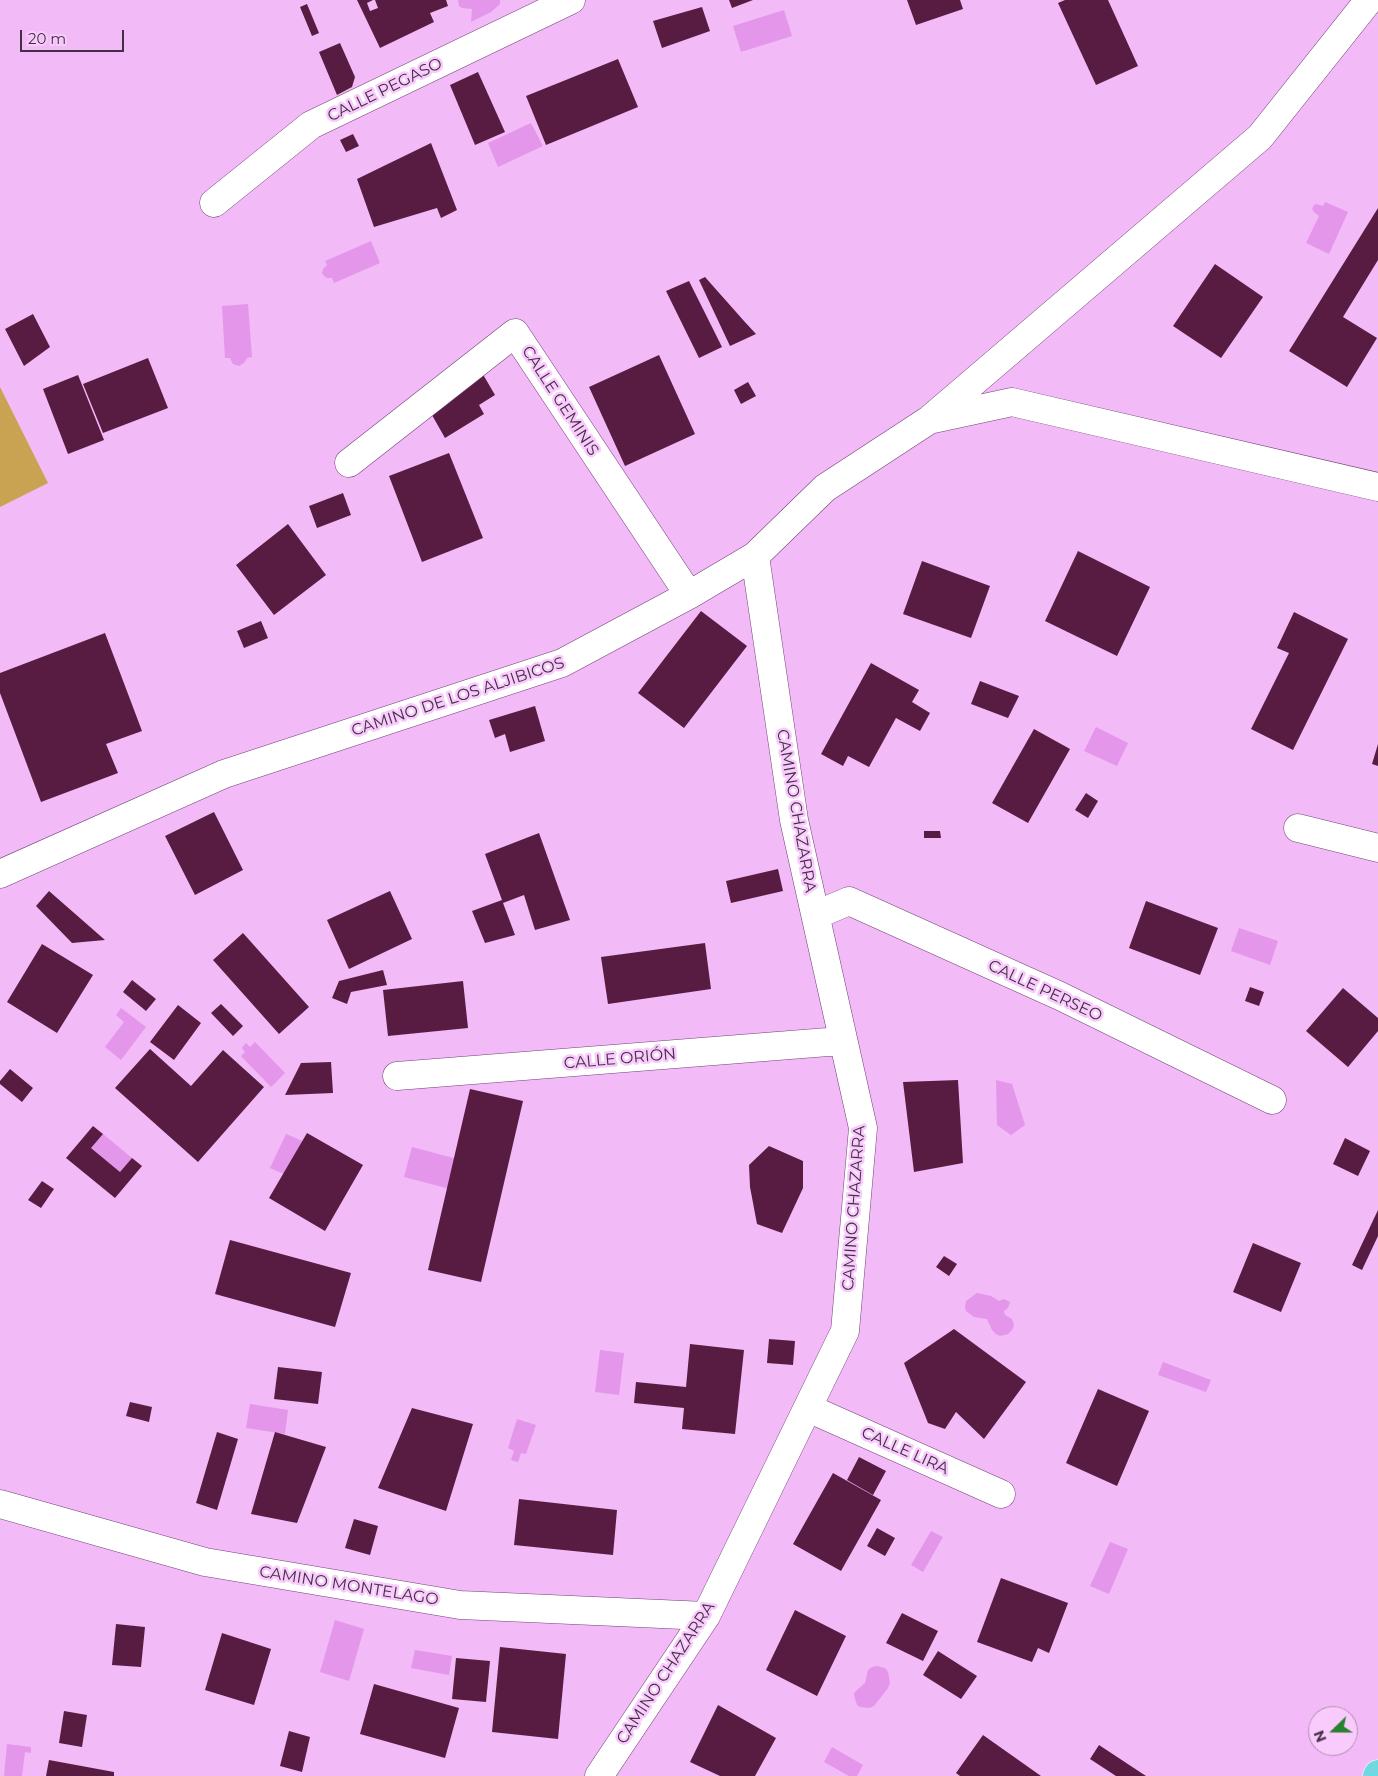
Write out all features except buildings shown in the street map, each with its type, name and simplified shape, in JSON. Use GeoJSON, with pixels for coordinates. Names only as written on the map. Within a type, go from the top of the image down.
{"type":"FeatureCollection","features":[{"type":"Feature","properties":{"kind":"street","name":"CALLE PEGASO"},"geometry":{"type":"LineString","coordinates":[[214,203],[311,125],[571,0]]}},
{"type":"Feature","properties":{"kind":"street"},"geometry":{"type":"LineString","coordinates":[[929,420],[1260,137],[1369,0]]}},
{"type":"Feature","properties":{"kind":"street","name":"CALLE GEMINIS"},"geometry":{"type":"LineString","coordinates":[[349,463],[516,333],[689,595]]}},
{"type":"Feature","properties":{"kind":"street"},"geometry":{"type":"LineString","coordinates":[[929,420],[1012,402],[1378,487]]}},
{"type":"Feature","properties":{"kind":"street","name":"CAMINO DE LOS ALJIBICOS"},"geometry":{"type":"LineString","coordinates":[[0,874],[224,774],[562,663],[689,595],[755,556],[825,488],[929,420]]}},
{"type":"Feature","properties":{"kind":"street","name":"CAMINO CHAZARRA"},"geometry":{"type":"LineString","coordinates":[[599,1776],[706,1616],[845,1332],[863,1128],[794,820],[755,556]]}},
{"type":"Feature","properties":{"kind":"street"},"geometry":{"type":"LineString","coordinates":[[1298,828],[1378,848]]}},
{"type":"Feature","properties":{"kind":"street","name":"CALLE PERSEO"},"geometry":{"type":"LineString","coordinates":[[816,915],[849,901],[1060,996],[1272,1100]]}},
{"type":"Feature","properties":{"kind":"street","name":"CALLE ORIÓN"},"geometry":{"type":"LineString","coordinates":[[397,1076],[843,1042]]}},
{"type":"Feature","properties":{"kind":"street","name":"CALLE LIRA"},"geometry":{"type":"LineString","coordinates":[[808,1408],[1001,1494]]}},
{"type":"Feature","properties":{"kind":"street","name":"CAMINO MONTELAGO"},"geometry":{"type":"LineString","coordinates":[[0,1504],[205,1562],[460,1605],[706,1616]]}},
{"type":"Feature","properties":{"kind":"shaded area"},"geometry":{"type":"Polygon","coordinates":[[[458,0],[500,0],[500,4],[491,12],[471,22],[472,9],[462,8],[459,6],[458,0]]]}},
{"type":"Feature","properties":{"kind":"shaded area"},"geometry":{"type":"Polygon","coordinates":[[[784,10],[792,36],[741,52],[733,26],[784,10]]]}},
{"type":"Feature","properties":{"kind":"shaded area"},"geometry":{"type":"Polygon","coordinates":[[[531,123],[543,146],[498,167],[488,143],[531,123]]]}},
{"type":"Feature","properties":{"kind":"shaded area"},"geometry":{"type":"Polygon","coordinates":[[[1325,202],[1348,212],[1329,254],[1306,243],[1319,216],[1312,209],[1316,204],[1323,206],[1325,202]]]}},
{"type":"Feature","properties":{"kind":"shaded area"},"geometry":{"type":"Polygon","coordinates":[[[371,241],[380,263],[334,283],[332,278],[324,276],[322,273],[323,269],[327,265],[325,261],[371,241]]]}},
{"type":"Feature","properties":{"kind":"shaded area"},"geometry":{"type":"Polygon","coordinates":[[[248,304],[252,357],[247,358],[239,366],[233,364],[230,358],[225,358],[222,306],[248,304]]]}},
{"type":"Feature","properties":{"kind":"shaded area"},"geometry":{"type":"Polygon","coordinates":[[[0,387],[48,483],[0,507],[0,387]]]}},
{"type":"Feature","properties":{"kind":"shaded area"},"geometry":{"type":"Polygon","coordinates":[[[1096,727],[1128,743],[1117,766],[1084,751],[1096,727]]]}},
{"type":"Feature","properties":{"kind":"shaded area"},"geometry":{"type":"Polygon","coordinates":[[[1239,928],[1278,941],[1270,965],[1231,951],[1239,928]]]}},
{"type":"Feature","properties":{"kind":"shaded area"},"geometry":{"type":"Polygon","coordinates":[[[121,1008],[146,1027],[121,1060],[105,1047],[124,1022],[116,1015],[121,1008]]]}},
{"type":"Feature","properties":{"kind":"shaded area"},"geometry":{"type":"Polygon","coordinates":[[[255,1042],[285,1073],[271,1087],[241,1056],[245,1052],[242,1048],[246,1043],[250,1047],[255,1042]]]}},
{"type":"Feature","properties":{"kind":"shaded area"},"geometry":{"type":"Polygon","coordinates":[[[996,1080],[1012,1084],[1025,1125],[1011,1135],[997,1125],[996,1080]]]}},
{"type":"Feature","properties":{"kind":"shaded area"},"geometry":{"type":"Polygon","coordinates":[[[103,1134],[132,1158],[120,1172],[91,1148],[103,1134]]]}},
{"type":"Feature","properties":{"kind":"shaded area"},"geometry":{"type":"Polygon","coordinates":[[[286,1134],[307,1143],[291,1177],[270,1168],[286,1134]]]}},
{"type":"Feature","properties":{"kind":"shaded area"},"geometry":{"type":"Polygon","coordinates":[[[412,1147],[461,1160],[454,1190],[404,1177],[412,1147]]]}},
{"type":"Feature","properties":{"kind":"shaded area"},"geometry":{"type":"Polygon","coordinates":[[[977,1293],[991,1296],[999,1301],[1004,1299],[1010,1302],[1008,1308],[1004,1311],[1005,1315],[1012,1319],[1014,1325],[1008,1334],[1000,1336],[996,1334],[987,1319],[974,1317],[966,1311],[966,1301],[977,1293]]]}},
{"type":"Feature","properties":{"kind":"shaded area"},"geometry":{"type":"Polygon","coordinates":[[[600,1350],[624,1353],[619,1395],[595,1392],[600,1350]]]}},
{"type":"Feature","properties":{"kind":"shaded area"},"geometry":{"type":"Polygon","coordinates":[[[1163,1362],[1211,1380],[1206,1392],[1158,1375],[1163,1362]]]}},
{"type":"Feature","properties":{"kind":"shaded area"},"geometry":{"type":"Polygon","coordinates":[[[250,1404],[288,1410],[285,1434],[246,1428],[250,1404]]]}},
{"type":"Feature","properties":{"kind":"shaded area"},"geometry":{"type":"Polygon","coordinates":[[[517,1419],[536,1425],[526,1454],[521,1453],[518,1462],[511,1460],[514,1451],[508,1448],[517,1419]]]}},
{"type":"Feature","properties":{"kind":"shaded area"},"geometry":{"type":"Polygon","coordinates":[[[931,1531],[943,1537],[923,1572],[911,1565],[931,1531]]]}},
{"type":"Feature","properties":{"kind":"shaded area"},"geometry":{"type":"Polygon","coordinates":[[[1110,1542],[1128,1549],[1109,1594],[1090,1586],[1110,1542]]]}},
{"type":"Feature","properties":{"kind":"shaded area"},"geometry":{"type":"Polygon","coordinates":[[[335,1620],[364,1629],[349,1681],[320,1672],[335,1620]]]}},
{"type":"Feature","properties":{"kind":"shaded area"},"geometry":{"type":"Polygon","coordinates":[[[415,1650],[452,1656],[449,1675],[411,1668],[415,1650]]]}},
{"type":"Feature","properties":{"kind":"shaded area"},"geometry":{"type":"Polygon","coordinates":[[[877,1666],[885,1668],[888,1672],[890,1683],[888,1688],[874,1706],[869,1708],[860,1707],[857,1705],[855,1692],[865,1683],[868,1670],[877,1666]]]}},
{"type":"Feature","properties":{"kind":"shaded area"},"geometry":{"type":"Polygon","coordinates":[[[7,1744],[31,1747],[31,1753],[25,1752],[22,1776],[4,1776],[7,1744]]]}},
{"type":"Feature","properties":{"kind":"shaded area"},"geometry":{"type":"Polygon","coordinates":[[[832,1747],[863,1765],[857,1776],[849,1776],[824,1762],[832,1747]]]}}]}
